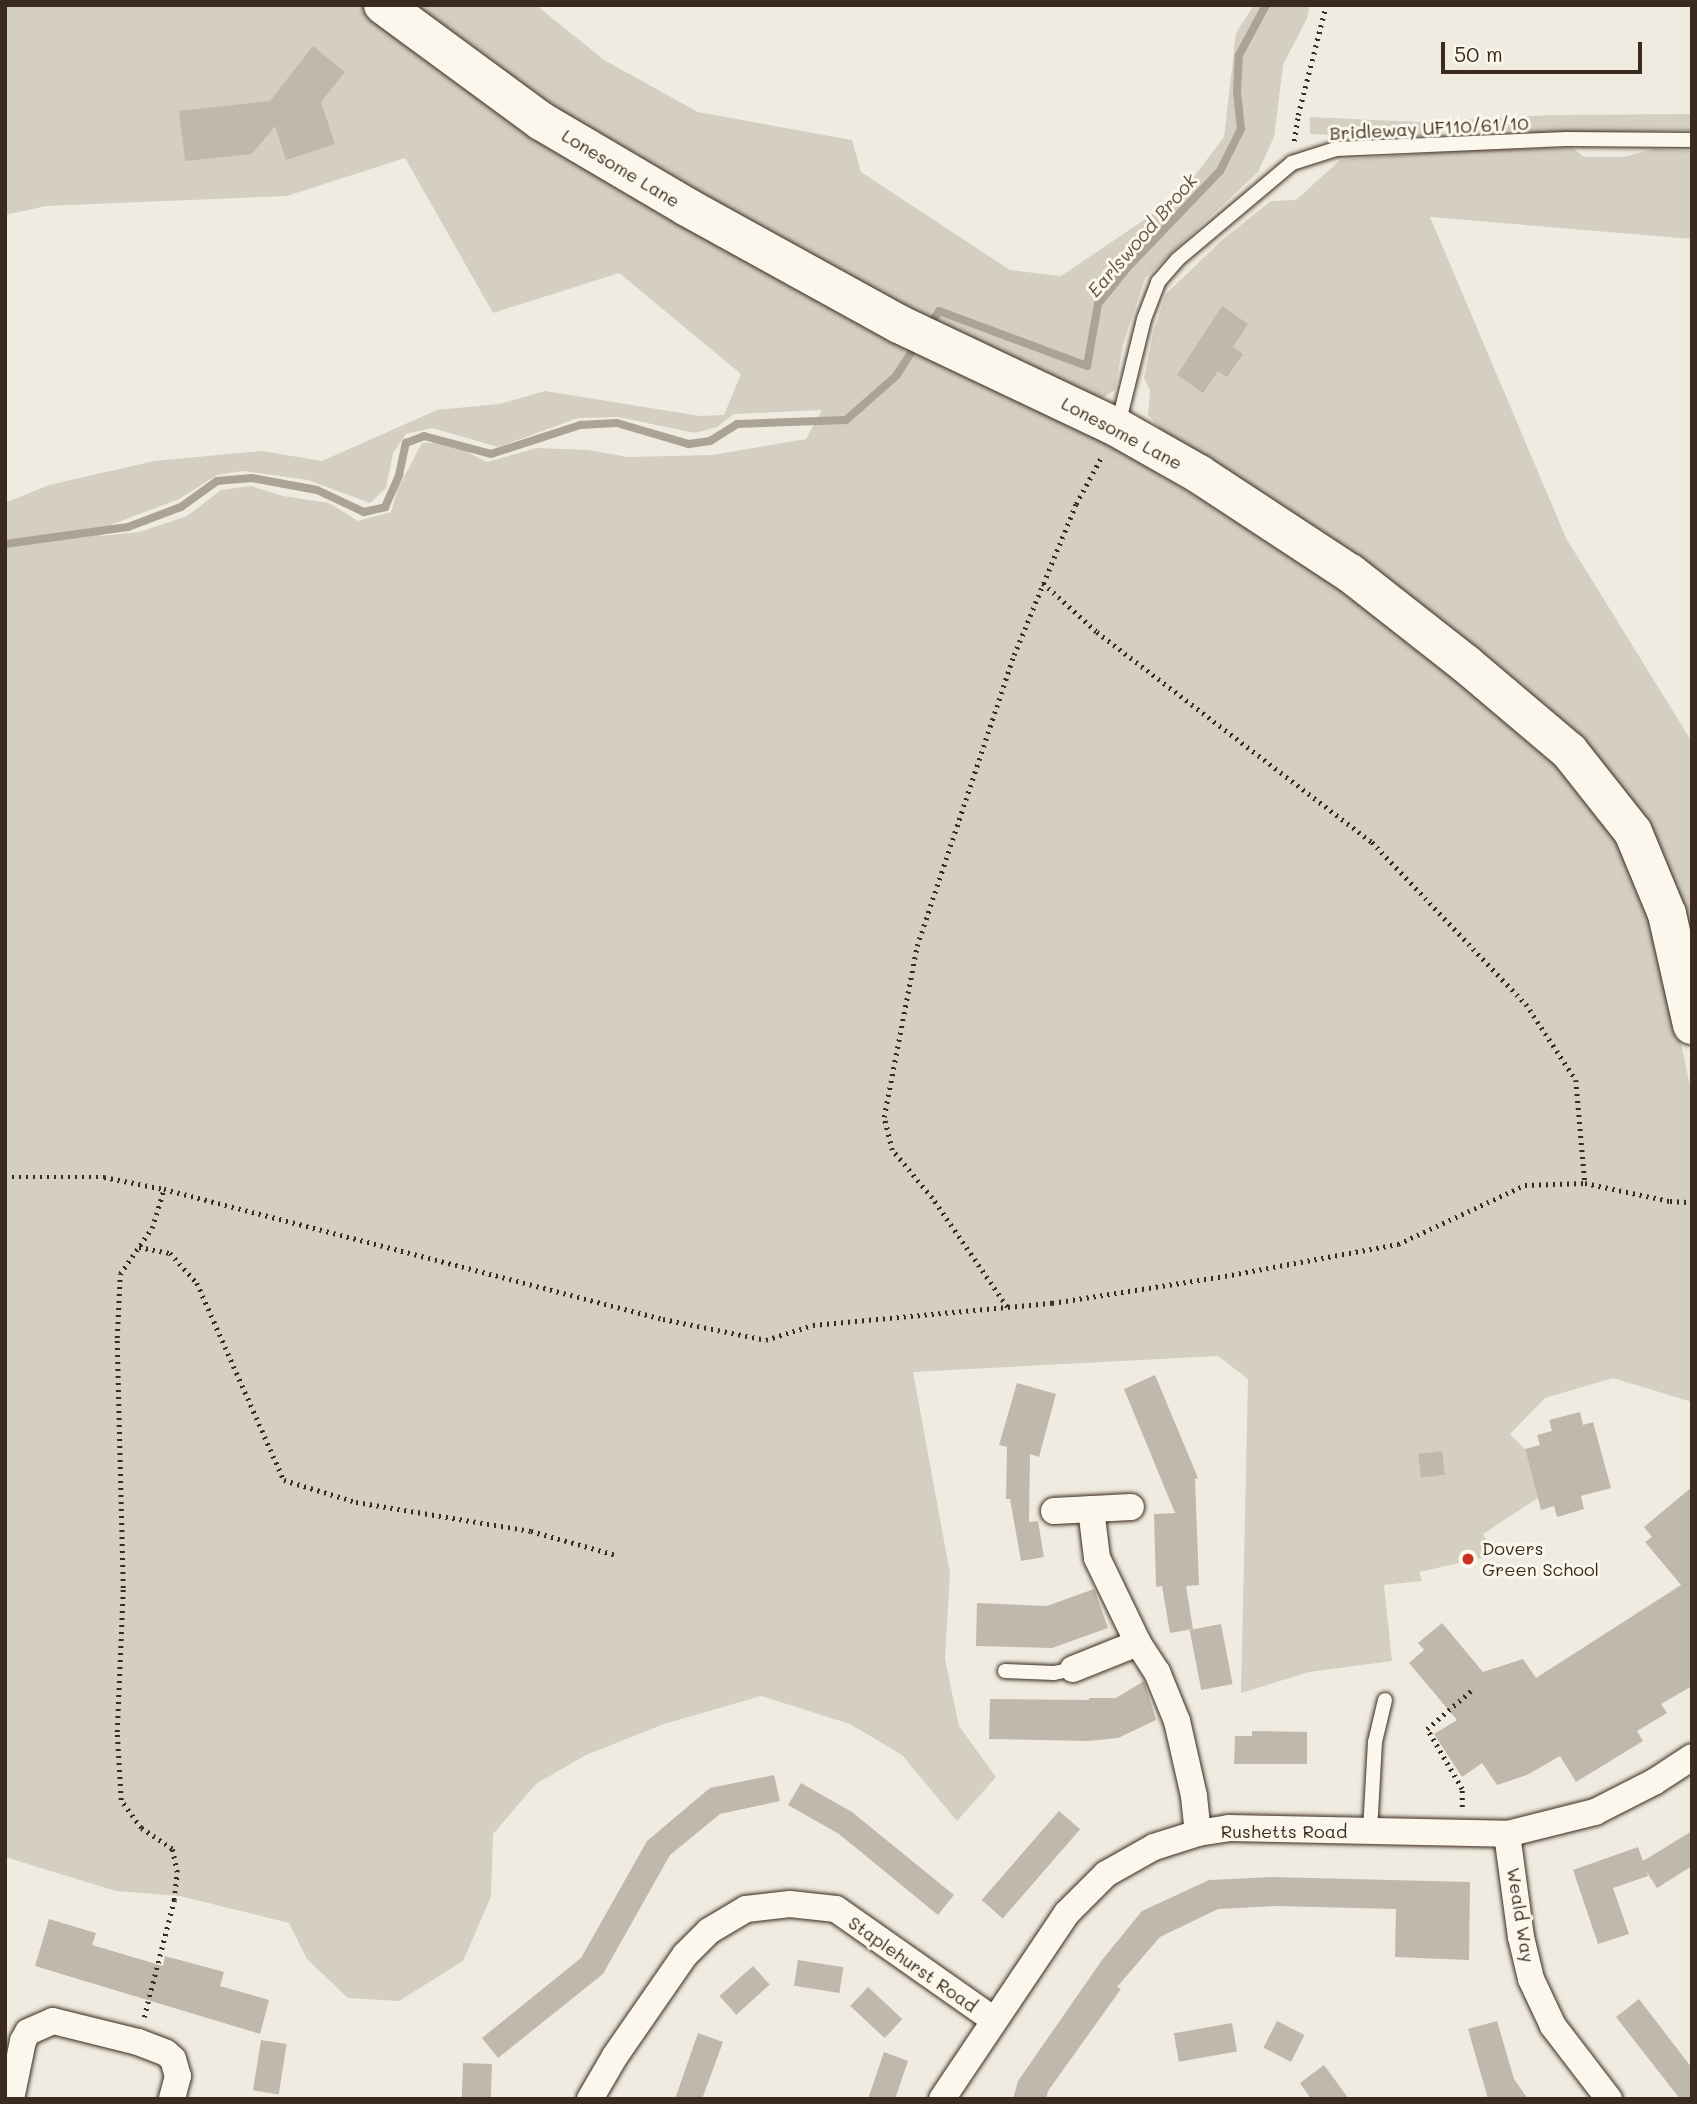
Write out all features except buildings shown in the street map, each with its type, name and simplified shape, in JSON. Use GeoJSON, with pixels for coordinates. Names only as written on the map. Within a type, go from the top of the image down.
{"type":"FeatureCollection","features":[{"type":"Feature","properties":{"kind":"street","name":"Lonesome Lane"},"geometry":{"type":"LineString","coordinates":[[383,5],[541,121],[687,207],[899,324],[1118,428],[1199,474],[1350,573],[1569,751],[1633,832],[1667,914],[1692,1025]]}},
{"type":"Feature","properties":{"kind":"street"},"geometry":{"type":"LineString","coordinates":[[1054,1511],[1130,1507]]}},
{"type":"Feature","properties":{"kind":"street"},"geometry":{"type":"LineString","coordinates":[[1091,1509],[1097,1558],[1138,1643],[1157,1672],[1177,1721],[1194,1796],[1198,1833]]}},
{"type":"Feature","properties":{"kind":"street"},"geometry":{"type":"LineString","coordinates":[[1073,1669],[1138,1643]]}},
{"type":"Feature","properties":{"kind":"street","name":"Rushetts Road"},"geometry":{"type":"LineString","coordinates":[[942,2099],[1067,1913],[1106,1874],[1154,1847],[1198,1833],[1229,1828],[1507,1834],[1595,1812],[1654,1782],[1692,1757]]}},
{"type":"Feature","properties":{"kind":"street","name":"Weald Way"},"geometry":{"type":"LineString","coordinates":[[1507,1834],[1521,1937],[1531,1979],[1553,2026],[1609,2099]]}},
{"type":"Feature","properties":{"kind":"street","name":"Staplehurst Road"},"geometry":{"type":"LineString","coordinates":[[590,2099],[615,2056],[685,1955],[709,1931],[746,1909],[790,1904],[836,1909],[994,2020]]}},
{"type":"Feature","properties":{"kind":"street"},"geometry":{"type":"LineString","coordinates":[[11,2099],[23,2041],[28,2032],[40,2024],[53,2021],[157,2048],[173,2059],[177,2085],[172,2099]]}},
{"type":"Feature","properties":{"kind":"lane","name":"Bridleway UF110/61/10"},"geometry":{"type":"LineString","coordinates":[[1118,428],[1144,320],[1158,282],[1178,259],[1292,163],[1336,149],[1566,139],[1692,140]]}},
{"type":"Feature","properties":{"kind":"lane"},"geometry":{"type":"LineString","coordinates":[[1005,1671],[1054,1673],[1073,1669]]}},
{"type":"Feature","properties":{"kind":"lane"},"geometry":{"type":"LineString","coordinates":[[1370,1831],[1375,1742],[1385,1700]]}},
{"type":"Feature","properties":{"kind":"path"},"geometry":{"type":"LineString","coordinates":[[1292,163],[1298,115],[1326,5]]}},
{"type":"Feature","properties":{"kind":"path"},"geometry":{"type":"LineString","coordinates":[[1007,1307],[932,1198],[892,1150],[884,1117],[917,946],[1014,655],[1076,504],[1118,428]]}},
{"type":"Feature","properties":{"kind":"path"},"geometry":{"type":"LineString","coordinates":[[1043,583],[1097,632],[1372,842],[1526,1004],[1576,1080],[1585,1183]]}},
{"type":"Feature","properties":{"kind":"path"},"geometry":{"type":"LineString","coordinates":[[5,1177],[104,1177],[163,1189],[663,1319],[766,1340],[813,1325],[1007,1307],[1225,1276],[1398,1244],[1525,1185],[1585,1183],[1670,1201],[1692,1202]]}},
{"type":"Feature","properties":{"kind":"path"},"geometry":{"type":"LineString","coordinates":[[138,2042],[174,1900],[177,1872],[172,1849],[141,1828],[121,1800],[117,1732],[122,1588],[118,1325],[120,1275],[152,1228],[163,1189]]}},
{"type":"Feature","properties":{"kind":"path"},"geometry":{"type":"LineString","coordinates":[[139,1247],[170,1253],[197,1283],[284,1480],[356,1502],[531,1531],[616,1555]]}},
{"type":"Feature","properties":{"kind":"path"},"geometry":{"type":"LineString","coordinates":[[1463,1833],[1462,1789],[1427,1729],[1473,1689]]}},
{"type":"Feature","properties":{"kind":"shaded area"},"geometry":{"type":"Polygon","coordinates":[[[5,5],[536,5],[604,60],[698,112],[852,140],[861,172],[1010,270],[1061,276],[1150,216],[1196,174],[1224,137],[1236,33],[1254,5],[1310,5],[1307,18],[1283,65],[1274,137],[1258,172],[1145,278],[1123,344],[1115,390],[1096,402],[1105,442],[1270,540],[1435,654],[1549,753],[1622,840],[1654,917],[1692,1095],[1692,1402],[1613,1378],[1545,1398],[1510,1434],[1525,1449],[1538,1498],[1483,1534],[1495,1555],[1419,1572],[1422,1581],[1384,1585],[1392,1661],[1309,1672],[1241,1693],[1248,1379],[1218,1356],[913,1372],[950,1573],[945,1659],[959,1726],[996,1777],[957,1821],[902,1755],[850,1724],[761,1696],[664,1724],[586,1755],[536,1784],[493,1834],[491,1897],[463,1961],[399,2001],[348,1998],[307,1959],[289,1923],[180,1896],[116,1891],[5,1857],[5,503],[49,485],[154,461],[262,451],[322,461],[437,410],[499,404],[545,391],[700,416],[724,415],[741,374],[619,273],[493,313],[405,158],[287,196],[46,206],[5,215],[5,5]],[[822,410],[734,414],[717,427],[695,433],[618,417],[578,418],[498,447],[432,428],[406,434],[393,453],[386,488],[370,503],[308,480],[243,471],[217,475],[179,499],[108,526],[100,536],[139,532],[187,516],[221,490],[251,486],[283,496],[329,503],[358,521],[391,512],[398,488],[422,443],[449,443],[487,462],[537,448],[588,450],[628,457],[712,455],[806,439],[822,410]]]}},
{"type":"Feature","properties":{"kind":"shaded area"},"geometry":{"type":"Polygon","coordinates":[[[1692,114],[1692,130],[1539,134],[1513,130],[1449,129],[1412,138],[1310,134],[1310,117],[1420,122],[1552,115],[1692,114]]]}},
{"type":"Feature","properties":{"kind":"shaded area"},"geometry":{"type":"Polygon","coordinates":[[[1573,148],[1584,157],[1623,157],[1654,149],[1692,151],[1692,239],[1430,217],[1566,538],[1692,742],[1692,966],[1645,826],[1170,439],[1148,415],[1150,390],[1144,378],[1153,333],[1166,294],[1222,240],[1271,201],[1296,200],[1340,160],[1470,150],[1573,148]]]}},
{"type":"Feature","properties":{"kind":"waterway","name":"Earlswood Brook"},"geometry":{"type":"LineString","coordinates":[[928,327],[939,311],[1087,366],[1098,304],[1127,268],[1220,171],[1241,129],[1237,91],[1239,55],[1266,5]]}},
{"type":"Feature","properties":{"kind":"waterway","name":"Earlswood Brook"},"geometry":{"type":"LineString","coordinates":[[5,544],[128,527],[181,507],[217,481],[252,478],[317,490],[364,512],[385,507],[399,475],[406,443],[424,436],[491,454],[580,425],[617,423],[689,444],[710,441],[737,424],[846,420],[896,376],[917,344]]}},
{"type":"Feature","properties":{"kind":"place","name":"Dovers Green School"},"geometry":{"type":"Point","coordinates":[1468,1559]}}]}
